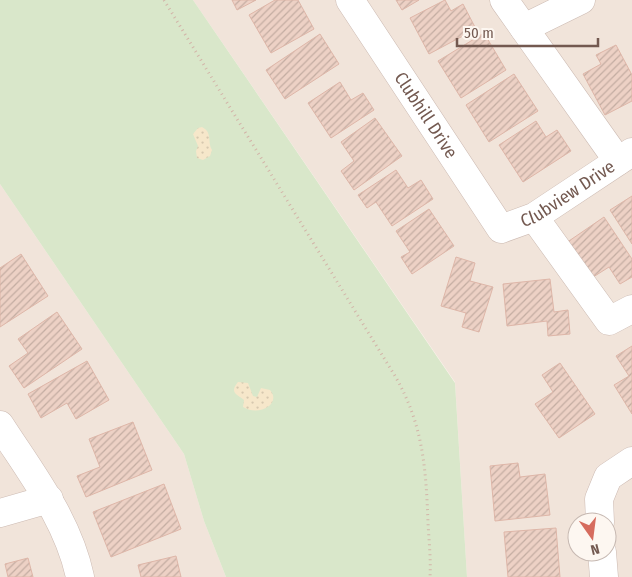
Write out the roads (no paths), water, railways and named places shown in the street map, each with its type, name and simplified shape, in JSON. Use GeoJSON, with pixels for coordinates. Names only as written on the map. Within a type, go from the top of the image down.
{"type":"FeatureCollection","features":[{"type":"Feature","properties":{"kind":"street","name":"Clubhill Drive"},"geometry":{"type":"LineString","coordinates":[[350,0],[500,229]]}},
{"type":"Feature","properties":{"kind":"street"},"geometry":{"type":"LineString","coordinates":[[504,0],[625,157]]}},
{"type":"Feature","properties":{"kind":"street"},"geometry":{"type":"LineString","coordinates":[[524,28],[581,0]]}},
{"type":"Feature","properties":{"kind":"street","name":"Clubview Drive"},"geometry":{"type":"LineString","coordinates":[[500,229],[534,217],[625,157]]}},
{"type":"Feature","properties":{"kind":"street"},"geometry":{"type":"LineString","coordinates":[[534,217],[609,321],[632,309]]}},
{"type":"Feature","properties":{"kind":"street"},"geometry":{"type":"LineString","coordinates":[[0,425],[49,499],[76,562],[80,577]]}},
{"type":"Feature","properties":{"kind":"street"},"geometry":{"type":"LineString","coordinates":[[600,512],[599,499],[608,478],[632,461]]}},
{"type":"Feature","properties":{"kind":"street"},"geometry":{"type":"LineString","coordinates":[[0,513],[49,499]]}},
{"type":"Feature","properties":{"kind":"street"},"geometry":{"type":"LineString","coordinates":[[603,562],[604,577]]}}]}
